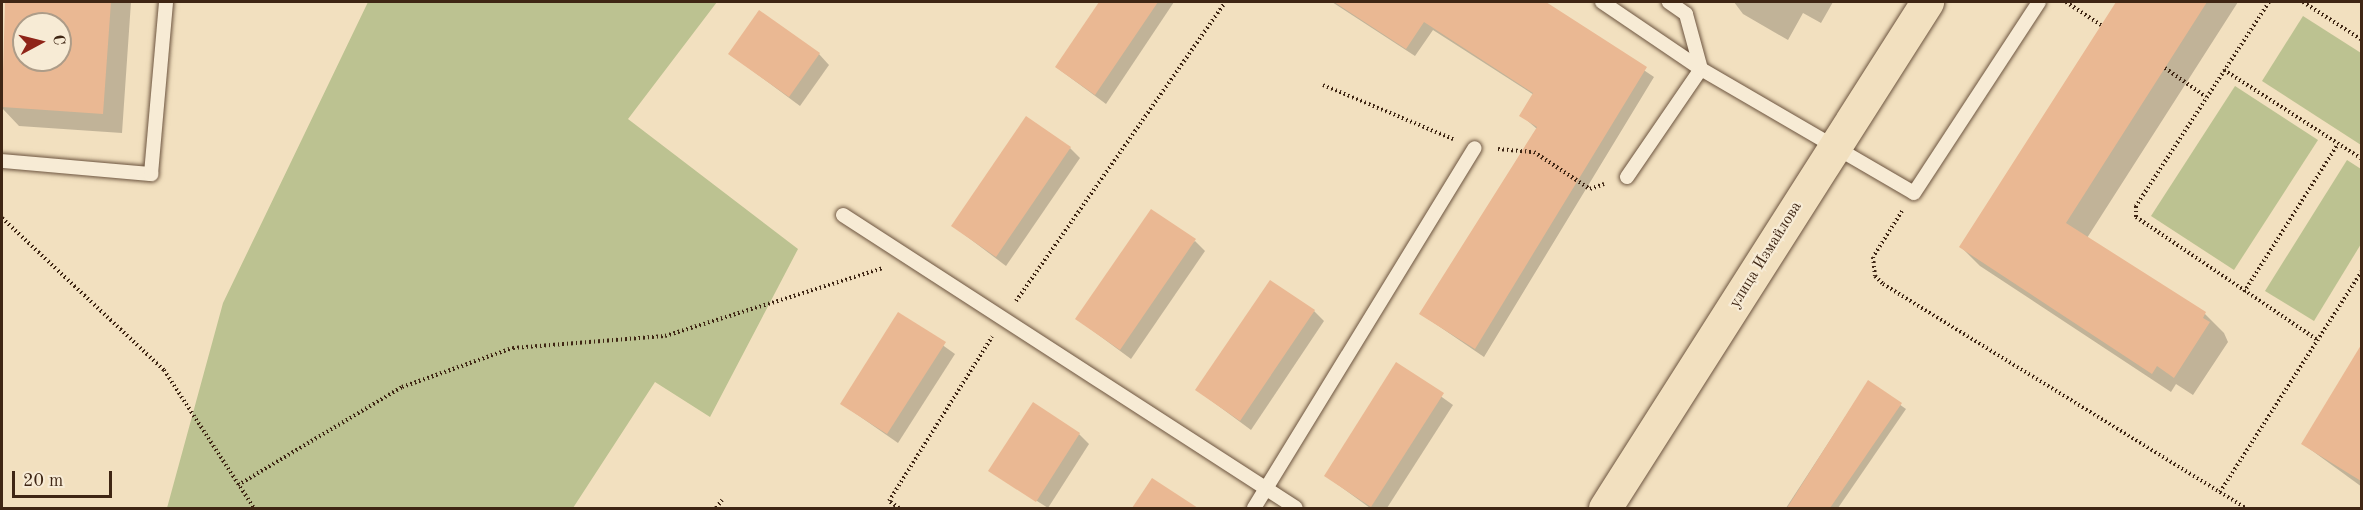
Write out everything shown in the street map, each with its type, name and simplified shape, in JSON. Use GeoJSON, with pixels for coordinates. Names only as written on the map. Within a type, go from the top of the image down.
{"type":"FeatureCollection","features":[{"type":"Feature","properties":{"kind":"main road","name":"улица Измайлова"},"geometry":{"type":"LineString","coordinates":[[1605,508],[1927,2]]}},
{"type":"Feature","properties":{"kind":"lane"},"geometry":{"type":"LineString","coordinates":[[2,161],[151,174],[166,2]]}},
{"type":"Feature","properties":{"kind":"lane"},"geometry":{"type":"LineString","coordinates":[[1602,2],[1701,69],[1914,193],[2039,2]]}},
{"type":"Feature","properties":{"kind":"lane"},"geometry":{"type":"LineString","coordinates":[[1627,177],[1701,69],[1686,14],[1669,2]]}},
{"type":"Feature","properties":{"kind":"lane"},"geometry":{"type":"LineString","coordinates":[[1686,14],[1694,2]]}},
{"type":"Feature","properties":{"kind":"lane"},"geometry":{"type":"LineString","coordinates":[[1254,508],[1475,148]]}},
{"type":"Feature","properties":{"kind":"lane"},"geometry":{"type":"LineString","coordinates":[[843,215],[1296,508]]}},
{"type":"Feature","properties":{"kind":"path"},"geometry":{"type":"LineString","coordinates":[[899,508],[889,501],[1004,319],[1225,2]]}},
{"type":"Feature","properties":{"kind":"path"},"geometry":{"type":"LineString","coordinates":[[2066,2],[2101,25]]}},
{"type":"Feature","properties":{"kind":"path"},"geometry":{"type":"LineString","coordinates":[[2269,2],[2136,206],[2136,217],[2318,340]]}},
{"type":"Feature","properties":{"kind":"path"},"geometry":{"type":"LineString","coordinates":[[2303,2],[2361,40]]}},
{"type":"Feature","properties":{"kind":"path"},"geometry":{"type":"LineString","coordinates":[[2165,68],[2206,97]]}},
{"type":"Feature","properties":{"kind":"path"},"geometry":{"type":"LineString","coordinates":[[2224,70],[2361,159]]}},
{"type":"Feature","properties":{"kind":"path"},"geometry":{"type":"LineString","coordinates":[[2244,292],[2338,144]]}},
{"type":"Feature","properties":{"kind":"path"},"geometry":{"type":"LineString","coordinates":[[1914,193],[1873,257],[1875,276],[1883,285],[2245,508]]}},
{"type":"Feature","properties":{"kind":"path"},"geometry":{"type":"LineString","coordinates":[[2,219],[164,370],[254,508]]}},
{"type":"Feature","properties":{"kind":"path"},"geometry":{"type":"LineString","coordinates":[[238,485],[402,387],[513,348],[665,336],[912,259]]}},
{"type":"Feature","properties":{"kind":"path"},"geometry":{"type":"LineString","coordinates":[[2220,492],[2361,271]]}},
{"type":"Feature","properties":{"kind":"path"},"geometry":{"type":"LineString","coordinates":[[717,508],[722,500]]}},
{"type":"Feature","properties":{"kind":"green space"},"geometry":{"type":"Polygon","coordinates":[[[368,2],[717,2],[628,119],[798,249],[710,417],[655,382],[573,508],[167,508],[223,303],[368,2]]]}},
{"type":"Feature","properties":{"kind":"green space"},"geometry":{"type":"Polygon","coordinates":[[[2303,16],[2361,53],[2361,145],[2262,81],[2303,16]]]}},
{"type":"Feature","properties":{"kind":"green space"},"geometry":{"type":"Polygon","coordinates":[[[2235,86],[2318,140],[2234,270],[2151,216],[2235,86]]]}},
{"type":"Feature","properties":{"kind":"green space"},"geometry":{"type":"Polygon","coordinates":[[[2347,160],[2361,169],[2361,244],[2314,321],[2265,291],[2347,160]]]}},
{"type":"Feature","properties":{"kind":"building"},"geometry":{"type":"Polygon","coordinates":[[[5,2],[111,2],[103,114],[2,107],[5,2]]]}},
{"type":"Feature","properties":{"kind":"building"},"geometry":{"type":"Polygon","coordinates":[[[1099,2],[1158,2],[1095,95],[1055,67],[1099,2]]]}},
{"type":"Feature","properties":{"kind":"building"},"geometry":{"type":"Polygon","coordinates":[[[1334,2],[1546,2],[1647,67],[1475,349],[1419,314],[1537,127],[1519,116],[1533,93],[1424,22],[1406,49],[1334,2]]]}},
{"type":"Feature","properties":{"kind":"building"},"geometry":{"type":"Polygon","coordinates":[[[2116,2],[2207,2],[2066,223],[2206,312],[2203,318],[2210,322],[2174,378],[2157,366],[2152,374],[1959,247],[2116,2]]]}},
{"type":"Feature","properties":{"kind":"building"},"geometry":{"type":"Polygon","coordinates":[[[759,10],[820,53],[789,97],[728,54],[759,10]]]}},
{"type":"Feature","properties":{"kind":"building"},"geometry":{"type":"Polygon","coordinates":[[[1026,116],[1071,147],[996,257],[951,226],[1026,116]]]}},
{"type":"Feature","properties":{"kind":"building"},"geometry":{"type":"Polygon","coordinates":[[[1151,209],[1196,239],[1120,350],[1075,319],[1151,209]]]}},
{"type":"Feature","properties":{"kind":"building"},"geometry":{"type":"Polygon","coordinates":[[[1270,280],[1315,310],[1240,421],[1195,390],[1270,280]]]}},
{"type":"Feature","properties":{"kind":"building"},"geometry":{"type":"Polygon","coordinates":[[[898,312],[946,342],[887,434],[840,404],[898,312]]]}},
{"type":"Feature","properties":{"kind":"building"},"geometry":{"type":"Polygon","coordinates":[[[2361,345],[2361,481],[2301,444],[2361,345]]]}},
{"type":"Feature","properties":{"kind":"building"},"geometry":{"type":"Polygon","coordinates":[[[1396,362],[1444,393],[1371,507],[1324,476],[1396,362]]]}},
{"type":"Feature","properties":{"kind":"building"},"geometry":{"type":"Polygon","coordinates":[[[1868,380],[1902,403],[1830,508],[1787,508],[1868,380]]]}},
{"type":"Feature","properties":{"kind":"building"},"geometry":{"type":"Polygon","coordinates":[[[1033,402],[1080,433],[1036,502],[988,471],[1033,402]]]}},
{"type":"Feature","properties":{"kind":"building"},"geometry":{"type":"Polygon","coordinates":[[[1152,478],[1198,508],[1132,508],[1152,478]]]}}]}
